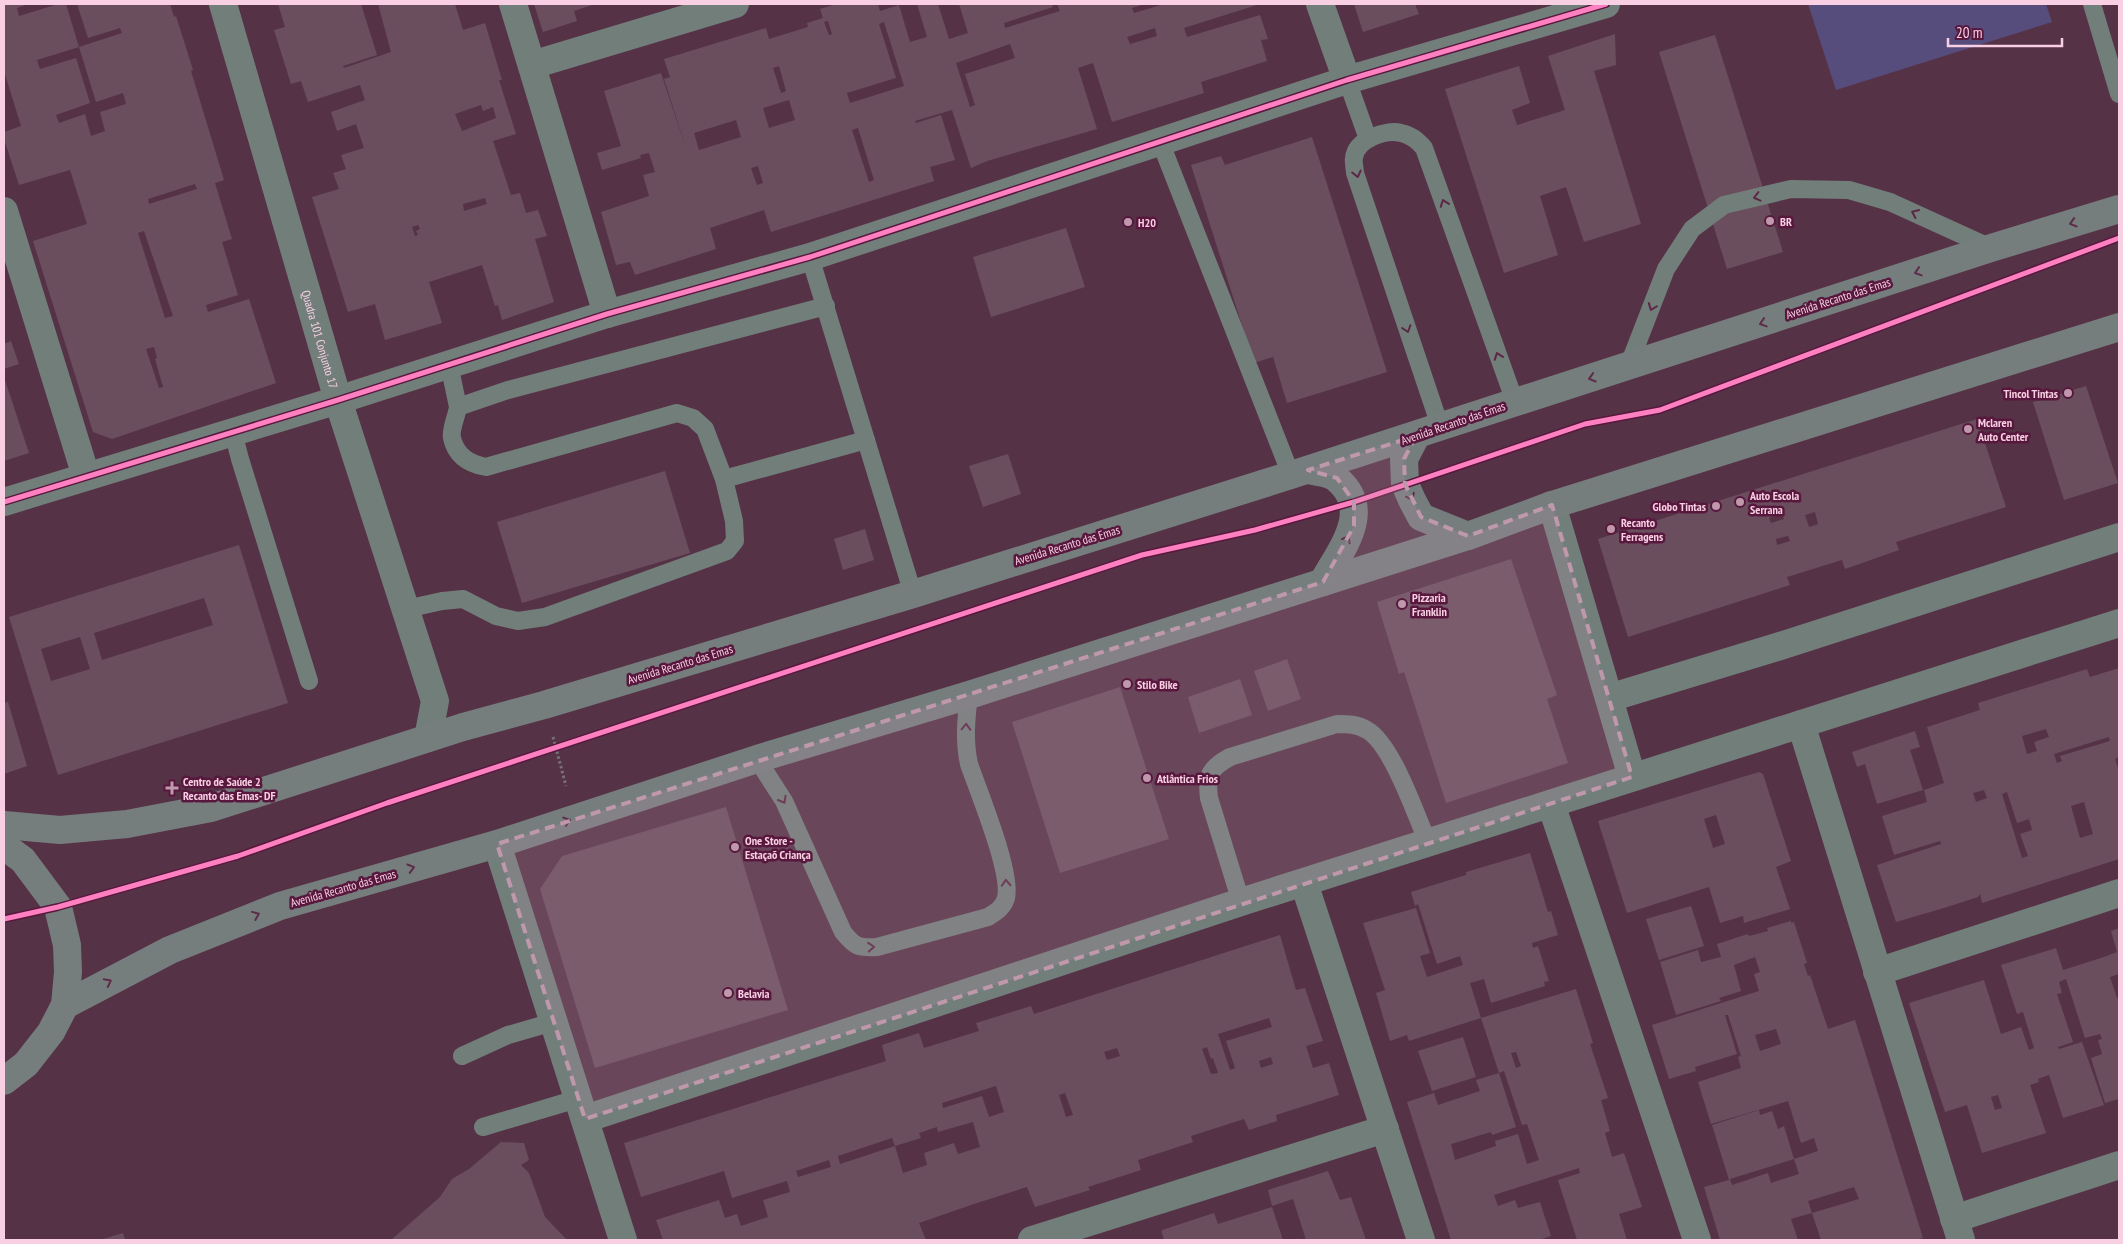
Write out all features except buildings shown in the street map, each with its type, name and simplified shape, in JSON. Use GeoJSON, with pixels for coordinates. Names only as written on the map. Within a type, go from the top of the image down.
{"type":"FeatureCollection","features":[{"type":"Feature","properties":{"kind":"main road","name":"Avenida Recanto das Emas"},"geometry":{"type":"LineString","coordinates":[[4,825],[60,830],[127,824],[211,808],[463,727],[544,705],[913,594],[1628,367],[1991,248],[2119,209]]}},
{"type":"Feature","properties":{"kind":"main road","name":"Avenida Recanto das Emas"},"geometry":{"type":"LineString","coordinates":[[65,1004],[170,950],[280,906],[497,844],[757,759],[970,695],[1468,536],[1552,506],[2119,327]]}},
{"type":"Feature","properties":{"kind":"main road"},"geometry":{"type":"LineString","coordinates":[[1428,431],[1404,460],[1405,484],[1421,517],[1468,536]]}},
{"type":"Feature","properties":{"kind":"main road"},"geometry":{"type":"LineString","coordinates":[[1299,472],[1336,478],[1354,502],[1354,526],[1323,582]]}},
{"type":"Feature","properties":{"kind":"main road"},"geometry":{"type":"LineString","coordinates":[[4,846],[23,860],[58,908],[67,945],[68,972],[65,1004],[50,1032],[26,1064],[4,1081]]}},
{"type":"Feature","properties":{"kind":"street","name":"Quadra 101 Conjunto 17"},"geometry":{"type":"LineString","coordinates":[[223,4],[338,400],[435,701],[428,738]]}},
{"type":"Feature","properties":{"kind":"street"},"geometry":{"type":"LineString","coordinates":[[513,4],[607,314]]}},
{"type":"Feature","properties":{"kind":"street"},"geometry":{"type":"LineString","coordinates":[[532,65],[736,4]]}},
{"type":"Feature","properties":{"kind":"street"},"geometry":{"type":"LineString","coordinates":[[1320,4],[1347,80]]}},
{"type":"Feature","properties":{"kind":"street"},"geometry":{"type":"LineString","coordinates":[[4,502],[338,400],[607,314],[810,257],[1347,80],[1591,6]]}},
{"type":"Feature","properties":{"kind":"street"},"geometry":{"type":"LineString","coordinates":[[4,211],[86,476]]}},
{"type":"Feature","properties":{"kind":"street"},"geometry":{"type":"LineString","coordinates":[[1552,506],[1632,777]]}},
{"type":"Feature","properties":{"kind":"street"},"geometry":{"type":"LineString","coordinates":[[1609,698],[1777,647],[2119,537]]}},
{"type":"Feature","properties":{"kind":"street"},"geometry":{"type":"LineString","coordinates":[[581,1109],[1304,883],[2119,623]]}},
{"type":"Feature","properties":{"kind":"street","name":"Quadra 101 Conjunto 17"},"geometry":{"type":"LineString","coordinates":[[435,701],[463,727]]}},
{"type":"Feature","properties":{"kind":"street"},"geometry":{"type":"LineString","coordinates":[[1801,724],[1958,1230],[2119,1165]]}},
{"type":"Feature","properties":{"kind":"street"},"geometry":{"type":"LineString","coordinates":[[1551,804],[1697,1240]]}},
{"type":"Feature","properties":{"kind":"street"},"geometry":{"type":"LineString","coordinates":[[497,844],[622,1240]]}},
{"type":"Feature","properties":{"kind":"street"},"geometry":{"type":"LineString","coordinates":[[1304,883],[1421,1240]]}},
{"type":"Feature","properties":{"kind":"street"},"geometry":{"type":"LineString","coordinates":[[1877,972],[2119,893]]}},
{"type":"Feature","properties":{"kind":"street"},"geometry":{"type":"LineString","coordinates":[[1032,1240],[1385,1129]]}},
{"type":"Feature","properties":{"kind":"lane"},"geometry":{"type":"LineString","coordinates":[[2094,9],[2119,94]]}},
{"type":"Feature","properties":{"kind":"lane"},"geometry":{"type":"LineString","coordinates":[[1347,80],[1368,139]]}},
{"type":"Feature","properties":{"kind":"lane"},"geometry":{"type":"LineString","coordinates":[[1428,431],[1356,173],[1354,157],[1358,147],[1368,139],[1388,132],[1401,132],[1415,138],[1424,148],[1515,402]]}},
{"type":"Feature","properties":{"kind":"lane"},"geometry":{"type":"LineString","coordinates":[[1160,141],[1299,472]]}},
{"type":"Feature","properties":{"kind":"lane"},"geometry":{"type":"LineString","coordinates":[[1628,367],[1666,268],[1692,229],[1724,205],[1791,188],[1849,190],[1890,202],[1991,248]]}},
{"type":"Feature","properties":{"kind":"lane"},"geometry":{"type":"LineString","coordinates":[[810,257],[913,594]]}},
{"type":"Feature","properties":{"kind":"lane"},"geometry":{"type":"LineString","coordinates":[[458,406],[508,390],[826,306]]}},
{"type":"Feature","properties":{"kind":"lane"},"geometry":{"type":"LineString","coordinates":[[406,610],[442,601],[463,599],[496,616],[518,621],[545,617],[727,552],[735,541],[734,521],[724,479],[705,429],[693,418],[677,413],[486,467],[472,464],[461,456],[452,437],[458,406],[449,364]]}},
{"type":"Feature","properties":{"kind":"lane"},"geometry":{"type":"LineString","coordinates":[[233,432],[309,681]]}},
{"type":"Feature","properties":{"kind":"lane"},"geometry":{"type":"LineString","coordinates":[[724,479],[866,440]]}},
{"type":"Feature","properties":{"kind":"lane"},"geometry":{"type":"LineString","coordinates":[[757,759],[784,801],[843,932],[852,943],[861,948],[877,947],[988,917],[1000,909],[1006,899],[1007,883],[1002,860],[969,764],[966,749],[965,725],[970,695]]}},
{"type":"Feature","properties":{"kind":"lane"},"geometry":{"type":"LineString","coordinates":[[1241,902],[1208,798],[1207,785],[1209,774],[1218,764],[1230,757],[1337,724],[1353,724],[1368,730],[1383,744],[1428,843]]}},
{"type":"Feature","properties":{"kind":"lane"},"geometry":{"type":"LineString","coordinates":[[462,1056],[508,1035],[553,1022]]}},
{"type":"Feature","properties":{"kind":"lane"},"geometry":{"type":"LineString","coordinates":[[484,1127],[581,1109]]}},
{"type":"Feature","properties":{"kind":"path"},"geometry":{"type":"LineString","coordinates":[[544,705],[576,818]]}},
{"type":"Feature","properties":{"kind":"path"},"geometry":{"type":"LineString","coordinates":[[546,751],[565,745]]}},
{"type":"Feature","properties":{"kind":"highlighted area"},"geometry":{"type":"Polygon","coordinates":[[[1416,436],[1404,459],[1405,484],[1421,517],[1468,536],[1552,505],[1632,777],[585,1119],[497,844],[1323,582],[1354,526],[1354,502],[1337,478],[1308,470],[1416,436]]]}},
{"type":"Feature","properties":{"kind":"shaded area"},"geometry":{"type":"Polygon","coordinates":[[[1808,4],[2046,4],[2052,22],[1836,90],[1808,4]]]}},
{"type":"Feature","properties":{"kind":"cycle path"},"geometry":{"type":"LineString","coordinates":[[4,502],[338,400],[607,314],[810,257],[1347,80],[1606,4]]}},
{"type":"Feature","properties":{"kind":"cycle path"},"geometry":{"type":"LineString","coordinates":[[4,919],[58,907],[238,856],[387,803],[1142,555],[1255,530],[1354,502],[1585,424],[1660,410],[2119,238]]}},
{"type":"Feature","properties":{"kind":"place","name":"BR"},"geometry":{"type":"Point","coordinates":[1770,221]}},
{"type":"Feature","properties":{"kind":"place","name":"H20"},"geometry":{"type":"Point","coordinates":[1128,222]}},
{"type":"Feature","properties":{"kind":"place","name":"Tincol Tintas"},"geometry":{"type":"Point","coordinates":[2068,393]}},
{"type":"Feature","properties":{"kind":"place","name":"Mclaren Auto Center"},"geometry":{"type":"Point","coordinates":[1968,429]}},
{"type":"Feature","properties":{"kind":"place","name":"Auto Escola Serrana"},"geometry":{"type":"Point","coordinates":[1740,502]}},
{"type":"Feature","properties":{"kind":"place","name":"Globo Tintas"},"geometry":{"type":"Point","coordinates":[1716,506]}},
{"type":"Feature","properties":{"kind":"place","name":"Recanto Ferragens"},"geometry":{"type":"Point","coordinates":[1611,529]}},
{"type":"Feature","properties":{"kind":"place","name":"Pizzaria Franklin"},"geometry":{"type":"Point","coordinates":[1402,604]}},
{"type":"Feature","properties":{"kind":"place","name":"Stilo Bike"},"geometry":{"type":"Point","coordinates":[1127,684]}},
{"type":"Feature","properties":{"kind":"place","name":"Atlântica Frios"},"geometry":{"type":"Point","coordinates":[1147,778]}},
{"type":"Feature","properties":{"kind":"place","name":"Centro de Saúde 2 Recanto das Emas- DF"},"geometry":{"type":"Point","coordinates":[172,788]}},
{"type":"Feature","properties":{"kind":"place","name":"One Store - Estaçaõ Criança"},"geometry":{"type":"Point","coordinates":[735,847]}},
{"type":"Feature","properties":{"kind":"place","name":"Belavia"},"geometry":{"type":"Point","coordinates":[728,993]}}]}
